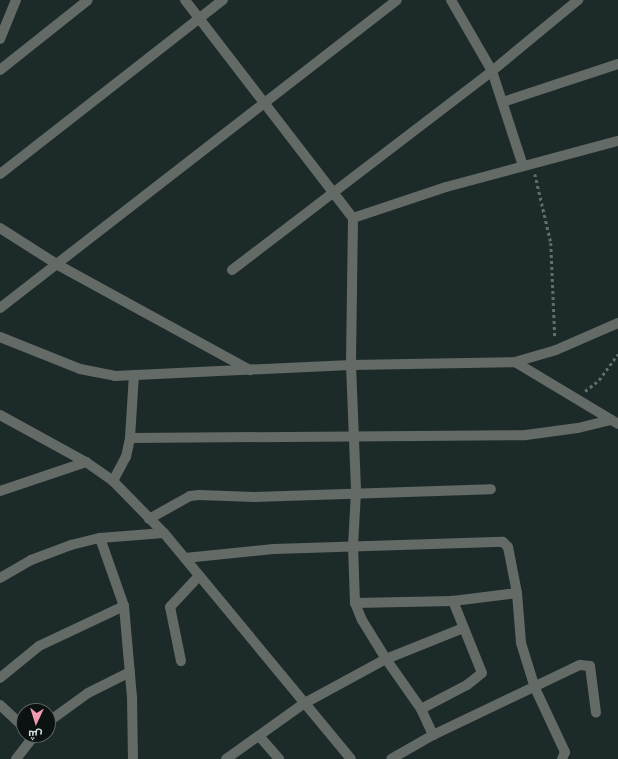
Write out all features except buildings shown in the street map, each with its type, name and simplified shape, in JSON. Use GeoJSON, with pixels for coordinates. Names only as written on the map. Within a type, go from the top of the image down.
{"type":"FeatureCollection","features":[{"type":"Feature","properties":{"kind":"street"},"geometry":{"type":"LineString","coordinates":[[0,39],[16,0]]}},
{"type":"Feature","properties":{"kind":"street"},"geometry":{"type":"LineString","coordinates":[[0,70],[88,0]]}},
{"type":"Feature","properties":{"kind":"street"},"geometry":{"type":"LineString","coordinates":[[185,0],[353,218],[351,365],[356,492],[353,546],[355,603],[362,620],[386,659],[422,709],[433,735]]}},
{"type":"Feature","properties":{"kind":"street"},"geometry":{"type":"LineString","coordinates":[[0,174],[223,0]]}},
{"type":"Feature","properties":{"kind":"street"},"geometry":{"type":"LineString","coordinates":[[1,305],[58,265],[266,104],[397,0]]}},
{"type":"Feature","properties":{"kind":"street"},"geometry":{"type":"LineString","coordinates":[[451,0],[492,71],[528,165]]}},
{"type":"Feature","properties":{"kind":"street"},"geometry":{"type":"LineString","coordinates":[[232,270],[492,71],[578,0]]}},
{"type":"Feature","properties":{"kind":"street"},"geometry":{"type":"LineString","coordinates":[[503,102],[618,64]]}},
{"type":"Feature","properties":{"kind":"street"},"geometry":{"type":"LineString","coordinates":[[353,218],[528,165],[618,141]]}},
{"type":"Feature","properties":{"kind":"street"},"geometry":{"type":"LineString","coordinates":[[0,228],[58,265],[250,370]]}},
{"type":"Feature","properties":{"kind":"street"},"geometry":{"type":"LineString","coordinates":[[0,337],[80,369],[115,376],[351,365],[515,362],[556,350],[618,323]]}},
{"type":"Feature","properties":{"kind":"street"},"geometry":{"type":"LineString","coordinates":[[515,362],[614,422]]}},
{"type":"Feature","properties":{"kind":"street"},"geometry":{"type":"LineString","coordinates":[[113,481],[126,457],[130,438],[134,375]]}},
{"type":"Feature","properties":{"kind":"street"},"geometry":{"type":"LineString","coordinates":[[0,415],[86,462],[113,481],[164,533],[185,558],[198,577],[351,759]]}},
{"type":"Feature","properties":{"kind":"street"},"geometry":{"type":"LineString","coordinates":[[130,438],[526,435],[614,422]]}},
{"type":"Feature","properties":{"kind":"street"},"geometry":{"type":"LineString","coordinates":[[0,491],[86,462]]}},
{"type":"Feature","properties":{"kind":"street"},"geometry":{"type":"LineString","coordinates":[[149,519],[190,496],[199,495],[254,497],[356,492],[491,489]]}},
{"type":"Feature","properties":{"kind":"street"},"geometry":{"type":"LineString","coordinates":[[0,578],[50,552],[100,538],[164,533]]}},
{"type":"Feature","properties":{"kind":"street"},"geometry":{"type":"LineString","coordinates":[[100,538],[124,606],[130,672],[133,759]]}},
{"type":"Feature","properties":{"kind":"street"},"geometry":{"type":"LineString","coordinates":[[185,558],[274,549],[503,542],[508,547],[517,593],[521,643],[535,688],[565,752],[562,759]]}},
{"type":"Feature","properties":{"kind":"street"},"geometry":{"type":"LineString","coordinates":[[181,661],[170,607],[198,577]]}},
{"type":"Feature","properties":{"kind":"street"},"geometry":{"type":"LineString","coordinates":[[355,603],[453,601],[517,593]]}},
{"type":"Feature","properties":{"kind":"street"},"geometry":{"type":"LineString","coordinates":[[422,709],[467,685],[482,673],[453,601]]}},
{"type":"Feature","properties":{"kind":"street"},"geometry":{"type":"LineString","coordinates":[[0,678],[39,646],[124,606]]}},
{"type":"Feature","properties":{"kind":"street"},"geometry":{"type":"LineString","coordinates":[[226,759],[260,737],[304,704],[386,659],[463,628]]}},
{"type":"Feature","properties":{"kind":"street"},"geometry":{"type":"LineString","coordinates":[[391,759],[433,735],[535,688],[580,664],[590,666],[596,713]]}},
{"type":"Feature","properties":{"kind":"street"},"geometry":{"type":"LineString","coordinates":[[56,716],[88,693],[130,672]]}},
{"type":"Feature","properties":{"kind":"street"},"geometry":{"type":"LineString","coordinates":[[0,705],[16,720]]}},
{"type":"Feature","properties":{"kind":"street"},"geometry":{"type":"LineString","coordinates":[[260,737],[279,759]]}},
{"type":"Feature","properties":{"kind":"street"},"geometry":{"type":"LineString","coordinates":[[16,759],[28,743]]}},
{"type":"Feature","properties":{"kind":"path"},"geometry":{"type":"LineString","coordinates":[[528,165],[551,243],[556,350]]}},
{"type":"Feature","properties":{"kind":"path"},"geometry":{"type":"LineString","coordinates":[[576,399],[599,380],[618,354]]}}]}
